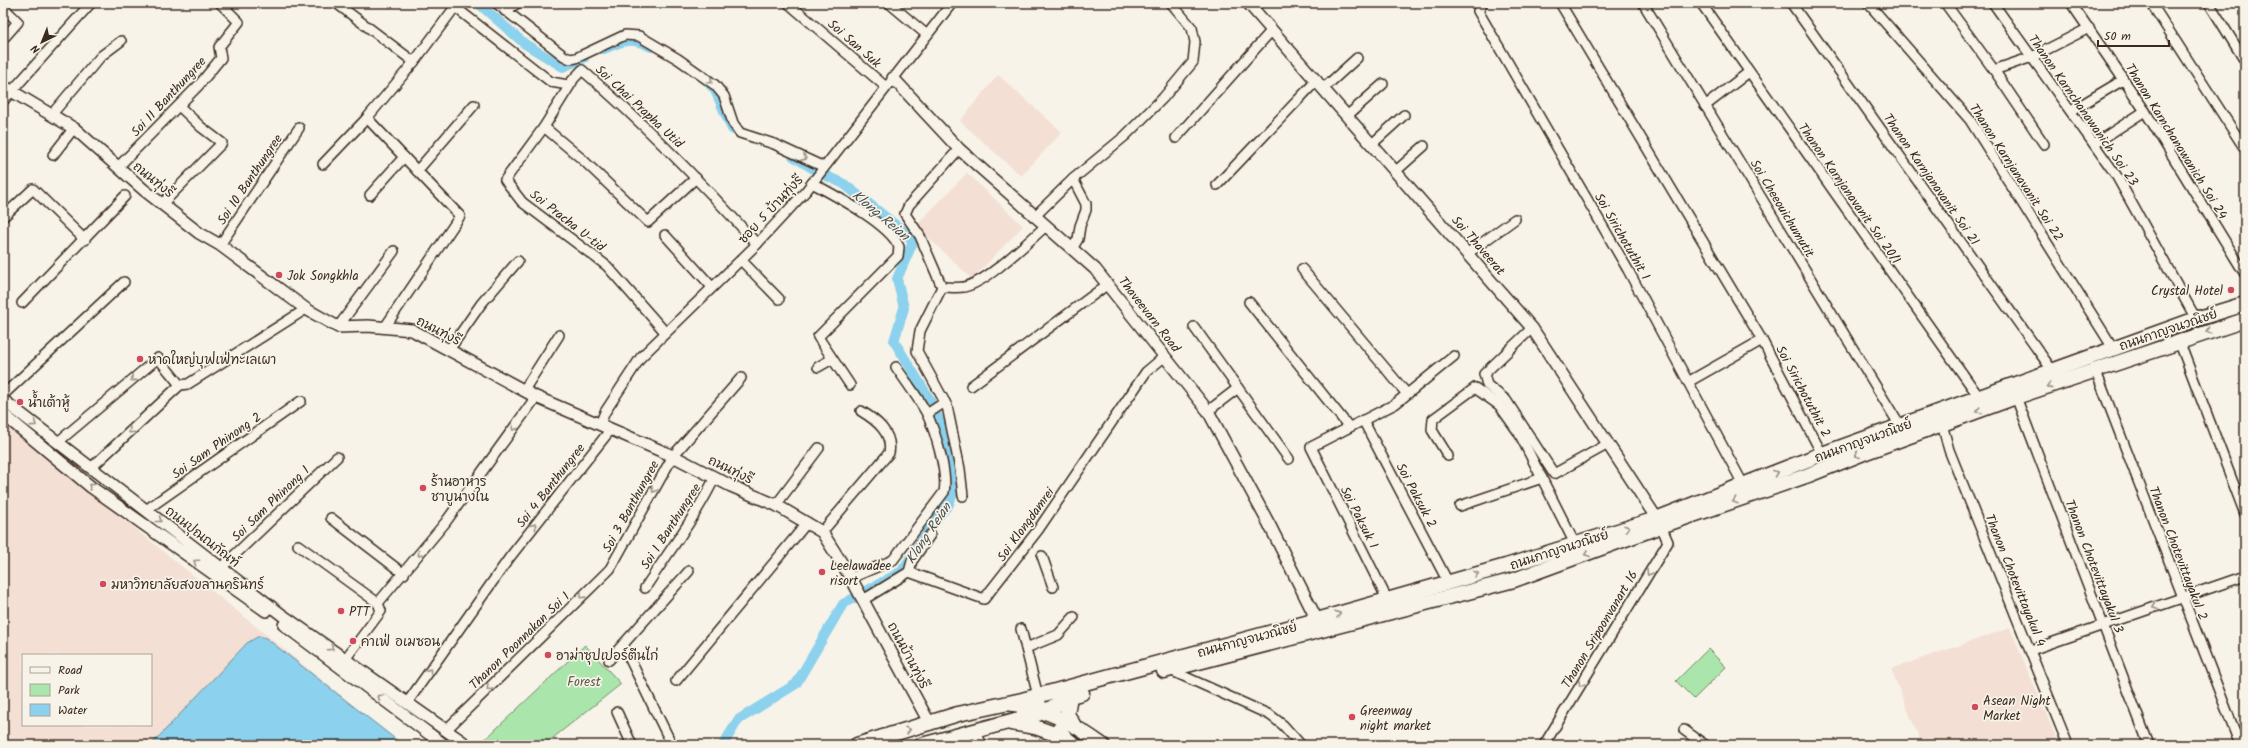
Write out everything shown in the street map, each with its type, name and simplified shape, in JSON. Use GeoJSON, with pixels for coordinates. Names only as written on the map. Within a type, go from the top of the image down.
{"type":"FeatureCollection","features":[{"type":"Feature","properties":{"kind":"main road","name":"ถนนกาญจนวณิชย์"},"geometry":{"type":"LineString","coordinates":[[857,745],[930,724],[958,714],[1038,696],[1070,691],[1170,670],[1514,580],[1659,522],[1822,454],[1979,397],[2013,391],[2093,363],[2113,348],[2196,319],[2245,304]]}},
{"type":"Feature","properties":{"kind":"main road","name":"ถนนกาญจนวณิชย์"},"geometry":{"type":"LineString","coordinates":[[922,745],[1045,712],[1070,691],[1575,544],[1659,522],[1806,476],[1942,424],[2013,391],[2052,370],[2093,363],[2179,341],[2245,320]]}},
{"type":"Feature","properties":{"kind":"main road"},"geometry":{"type":"LineString","coordinates":[[1070,691],[1067,714],[1073,724]]}},
{"type":"Feature","properties":{"kind":"main road"},"geometry":{"type":"LineString","coordinates":[[1006,704],[1031,707],[1045,712],[1073,724],[1103,745]]}},
{"type":"Feature","properties":{"kind":"main road"},"geometry":{"type":"LineString","coordinates":[[1045,712],[1071,742]]}},
{"type":"Feature","properties":{"kind":"main road"},"geometry":{"type":"LineString","coordinates":[[1006,722],[1035,727],[1071,742]]}},
{"type":"Feature","properties":{"kind":"street"},"geometry":{"type":"LineString","coordinates":[[3,101],[91,3]]}},
{"type":"Feature","properties":{"kind":"street","name":"Soi 11 Banthungree"},"geometry":{"type":"LineString","coordinates":[[118,167],[179,106],[221,58],[219,47],[239,22],[220,3]]}},
{"type":"Feature","properties":{"kind":"street"},"geometry":{"type":"LineString","coordinates":[[336,3],[414,62]]}},
{"type":"Feature","properties":{"kind":"street"},"geometry":{"type":"LineString","coordinates":[[496,3],[564,56],[570,59],[576,58],[620,37],[635,34],[706,77],[720,90],[733,123],[740,133],[774,144],[824,167]]}},
{"type":"Feature","properties":{"kind":"street"},"geometry":{"type":"LineString","coordinates":[[506,11],[518,3]]}},
{"type":"Feature","properties":{"kind":"street","name":"Soi San Suk"},"geometry":{"type":"LineString","coordinates":[[788,3],[889,83]]}},
{"type":"Feature","properties":{"kind":"street"},"geometry":{"type":"LineString","coordinates":[[889,3],[927,35]]}},
{"type":"Feature","properties":{"kind":"street","name":"ซอย 5 บ้านทุ่งรี"},"geometry":{"type":"LineString","coordinates":[[600,424],[605,412],[641,356],[757,244],[812,183],[952,3]]}},
{"type":"Feature","properties":{"kind":"street"},"geometry":{"type":"LineString","coordinates":[[1034,217],[1073,179],[1125,136],[1163,98],[1193,62],[1195,42],[1192,28],[1171,3]]}},
{"type":"Feature","properties":{"kind":"street","name":"Soi Thaveerat"},"geometry":{"type":"LineString","coordinates":[[1248,3],[1348,115],[1532,328],[1659,522]]}},
{"type":"Feature","properties":{"kind":"street","name":"Soi Sirichotuthit 1"},"geometry":{"type":"LineString","coordinates":[[1483,3],[1478,11],[1628,270],[1744,486]]}},
{"type":"Feature","properties":{"kind":"street","name":"Soi Sirichotuthit 2"},"geometry":{"type":"LineString","coordinates":[[1560,3],[1762,340],[1822,454]]}},
{"type":"Feature","properties":{"kind":"street","name":"Soi Cheeouichumutit"},"geometry":{"type":"LineString","coordinates":[[1643,3],[1900,426]]}},
{"type":"Feature","properties":{"kind":"street","name":"Thanon Karnjanavanit Soi 20/1"},"geometry":{"type":"LineString","coordinates":[[1700,3],[1979,397]]}},
{"type":"Feature","properties":{"kind":"street","name":"Thanon Karnjanavanit Soi 21"},"geometry":{"type":"LineString","coordinates":[[1791,3],[2052,370]]}},
{"type":"Feature","properties":{"kind":"street","name":"Thanon Karnjanavanit Soi 22"},"geometry":{"type":"LineString","coordinates":[[1868,3],[1970,120],[2113,348]]}},
{"type":"Feature","properties":{"kind":"street"},"geometry":{"type":"LineString","coordinates":[[1945,3],[1994,70],[2044,144]]}},
{"type":"Feature","properties":{"kind":"street","name":"Thanon Karnchanawanich Soi 23"},"geometry":{"type":"LineString","coordinates":[[1993,3],[2116,176],[2196,319]]}},
{"type":"Feature","properties":{"kind":"street","name":"Thanon Karnchanawanich Soi 24"},"geometry":{"type":"LineString","coordinates":[[2071,3],[2145,111],[2245,274]]}},
{"type":"Feature","properties":{"kind":"street"},"geometry":{"type":"LineString","coordinates":[[2151,3],[2245,149]]}},
{"type":"Feature","properties":{"kind":"street"},"geometry":{"type":"LineString","coordinates":[[2209,3],[2245,61]]}},
{"type":"Feature","properties":{"kind":"street"},"geometry":{"type":"LineString","coordinates":[[323,164],[367,118],[414,62],[456,4],[550,82],[568,86],[572,82]]}},
{"type":"Feature","properties":{"kind":"street"},"geometry":{"type":"LineString","coordinates":[[3,7],[18,22],[3,39]]}},
{"type":"Feature","properties":{"kind":"street"},"geometry":{"type":"LineString","coordinates":[[1994,70],[2032,57],[2089,28]]}},
{"type":"Feature","properties":{"kind":"street"},"geometry":{"type":"LineString","coordinates":[[1176,138],[1272,30]]}},
{"type":"Feature","properties":{"kind":"street"},"geometry":{"type":"LineString","coordinates":[[52,114],[101,56],[121,41]]}},
{"type":"Feature","properties":{"kind":"street"},"geometry":{"type":"LineString","coordinates":[[1217,185],[1320,84],[1357,58]]}},
{"type":"Feature","properties":{"kind":"street","name":"Soi Chai Prapha Utid"},"geometry":{"type":"LineString","coordinates":[[572,82],[582,70],[645,127],[696,178],[757,244]]}},
{"type":"Feature","properties":{"kind":"street"},"geometry":{"type":"LineString","coordinates":[[1706,106],[1749,72]]}},
{"type":"Feature","properties":{"kind":"street"},"geometry":{"type":"LineString","coordinates":[[2071,111],[2124,80]]}},
{"type":"Feature","properties":{"kind":"street","name":"Soi Pracha U-tid"},"geometry":{"type":"LineString","coordinates":[[572,82],[544,127],[504,180],[522,202],[607,266],[665,332]]}},
{"type":"Feature","properties":{"kind":"street","name":"Thaveevarn Road"},"geometry":{"type":"LineString","coordinates":[[889,83],[1034,217],[1095,269],[1108,284],[1208,411],[1269,524],[1317,620]]}},
{"type":"Feature","properties":{"kind":"street"},"geometry":{"type":"LineString","coordinates":[[1348,115],[1383,84]]}},
{"type":"Feature","properties":{"kind":"street","name":"ถนนทุ่งรี"},"geometry":{"type":"LineString","coordinates":[[3,86],[74,128],[162,204],[199,232],[220,245],[306,309],[338,327],[412,330],[536,397],[673,456],[776,505],[822,532]]}},
{"type":"Feature","properties":{"kind":"street"},"geometry":{"type":"LineString","coordinates":[[417,171],[474,105]]}},
{"type":"Feature","properties":{"kind":"street"},"geometry":{"type":"LineString","coordinates":[[162,204],[222,142],[201,127],[179,106]]}},
{"type":"Feature","properties":{"kind":"street"},"geometry":{"type":"LineString","coordinates":[[2094,144],[2145,111]]}},
{"type":"Feature","properties":{"kind":"street"},"geometry":{"type":"LineString","coordinates":[[1372,144],[1404,115]]}},
{"type":"Feature","properties":{"kind":"street"},"geometry":{"type":"LineString","coordinates":[[367,118],[460,216],[385,328]]}},
{"type":"Feature","properties":{"kind":"street"},"geometry":{"type":"LineString","coordinates":[[544,127],[582,159],[648,222],[696,178]]}},
{"type":"Feature","properties":{"kind":"street"},"geometry":{"type":"LineString","coordinates":[[53,155],[74,128]]}},
{"type":"Feature","properties":{"kind":"street","name":"Soi 10 Banthungree"},"geometry":{"type":"LineString","coordinates":[[220,245],[299,128]]}},
{"type":"Feature","properties":{"kind":"street"},"geometry":{"type":"LineString","coordinates":[[1396,171],[1424,146]]}},
{"type":"Feature","properties":{"kind":"street"},"geometry":{"type":"LineString","coordinates":[[959,149],[909,205],[905,214],[920,236],[942,286],[920,331],[917,351],[943,404],[960,470],[963,496]]}},
{"type":"Feature","properties":{"kind":"street"},"geometry":{"type":"LineString","coordinates":[[370,195],[404,157]]}},
{"type":"Feature","properties":{"kind":"street"},"geometry":{"type":"LineString","coordinates":[[1072,249],[1078,239],[1080,226],[1086,210],[1086,204],[1073,179]]}},
{"type":"Feature","properties":{"kind":"street"},"geometry":{"type":"LineString","coordinates":[[812,183],[858,208],[890,235],[900,248],[898,256],[818,337],[850,385]]}},
{"type":"Feature","properties":{"kind":"street"},"geometry":{"type":"LineString","coordinates":[[3,217],[33,189],[85,240]]}},
{"type":"Feature","properties":{"kind":"street"},"geometry":{"type":"LineString","coordinates":[[22,303],[85,240],[125,196]]}},
{"type":"Feature","properties":{"kind":"street"},"geometry":{"type":"LineString","coordinates":[[1468,253],[1515,219]]}},
{"type":"Feature","properties":{"kind":"street"},"geometry":{"type":"LineString","coordinates":[[942,286],[965,287],[976,282],[988,275],[1046,226]]}},
{"type":"Feature","properties":{"kind":"street"},"geometry":{"type":"LineString","coordinates":[[665,235],[712,287]]}},
{"type":"Feature","properties":{"kind":"street"},"geometry":{"type":"LineString","coordinates":[[338,327],[394,251]]}},
{"type":"Feature","properties":{"kind":"street"},"geometry":{"type":"LineString","coordinates":[[741,260],[779,300]]}},
{"type":"Feature","properties":{"kind":"street"},"geometry":{"type":"LineString","coordinates":[[449,350],[481,304],[518,261]]}},
{"type":"Feature","properties":{"kind":"street"},"geometry":{"type":"LineString","coordinates":[[1302,269],[1407,394]]}},
{"type":"Feature","properties":{"kind":"street"},"geometry":{"type":"LineString","coordinates":[[3,395],[124,282]]}},
{"type":"Feature","properties":{"kind":"street"},"geometry":{"type":"LineString","coordinates":[[971,386],[1108,284]]}},
{"type":"Feature","properties":{"kind":"street"},"geometry":{"type":"LineString","coordinates":[[1249,302],[1349,427],[1395,404],[1454,356]]}},
{"type":"Feature","properties":{"kind":"street"},"geometry":{"type":"LineString","coordinates":[[91,468],[180,385],[188,384],[306,309]]}},
{"type":"Feature","properties":{"kind":"street"},"geometry":{"type":"LineString","coordinates":[[1194,327],[1289,459]]}},
{"type":"Feature","properties":{"kind":"street"},"geometry":{"type":"LineString","coordinates":[[1532,328],[1484,374],[1487,385],[1506,400],[1554,474],[1608,444]]}},
{"type":"Feature","properties":{"kind":"street"},"geometry":{"type":"LineString","coordinates":[[524,390],[559,335]]}},
{"type":"Feature","properties":{"kind":"street"},"geometry":{"type":"LineString","coordinates":[[1688,382],[1762,340]]}},
{"type":"Feature","properties":{"kind":"street"},"geometry":{"type":"LineString","coordinates":[[2179,341],[2245,514]]}},
{"type":"Feature","properties":{"kind":"street","name":"Soi Klongdamrei"},"geometry":{"type":"LineString","coordinates":[[909,572],[984,599],[1038,530],[1146,372],[1165,356]]}},
{"type":"Feature","properties":{"kind":"street"},"geometry":{"type":"LineString","coordinates":[[58,442],[158,358],[180,385]]}},
{"type":"Feature","properties":{"kind":"street"},"geometry":{"type":"LineString","coordinates":[[818,367],[832,359]]}},
{"type":"Feature","properties":{"kind":"street","name":"Thanon Chotevittayakul 2"},"geometry":{"type":"LineString","coordinates":[[2093,363],[2181,597],[2240,745]]}},
{"type":"Feature","properties":{"kind":"street"},"geometry":{"type":"LineString","coordinates":[[854,582],[893,560],[944,492],[945,480],[929,413],[896,367]]}},
{"type":"Feature","properties":{"kind":"street","name":"Soi 3 Banthungree"},"geometry":{"type":"LineString","coordinates":[[610,569],[673,456],[741,378]]}},
{"type":"Feature","properties":{"kind":"street"},"geometry":{"type":"LineString","coordinates":[[1208,411],[1238,388]]}},
{"type":"Feature","properties":{"kind":"street"},"geometry":{"type":"LineString","coordinates":[[1448,456],[1432,430],[1433,420],[1475,388],[1499,405],[1519,433],[1575,544]]}},
{"type":"Feature","properties":{"kind":"street","name":"Thanon Chotevittayakul 3"},"geometry":{"type":"LineString","coordinates":[[2013,391],[2149,745]]}},
{"type":"Feature","properties":{"kind":"street"},"geometry":{"type":"LineString","coordinates":[[378,604],[445,524],[536,397]]}},
{"type":"Feature","properties":{"kind":"street","name":"ถนนปุณณกัณฑ์"},"geometry":{"type":"LineString","coordinates":[[3,400],[282,615],[346,658],[404,707],[444,745]]}},
{"type":"Feature","properties":{"kind":"street","name":"Soi Sam Phinong 2"},"geometry":{"type":"LineString","coordinates":[[146,510],[301,401]]}},
{"type":"Feature","properties":{"kind":"street"},"geometry":{"type":"LineString","coordinates":[[929,413],[943,404]]}},
{"type":"Feature","properties":{"kind":"street"},"geometry":{"type":"LineString","coordinates":[[860,411],[880,424],[890,444],[890,453],[822,532],[854,582],[863,600],[909,572],[912,561],[930,535]]}},
{"type":"Feature","properties":{"kind":"street","name":"ถนนปุณณกัณฑ์"},"geometry":{"type":"LineString","coordinates":[[3,414],[91,487],[273,617],[404,707],[446,730],[468,745]]}},
{"type":"Feature","properties":{"kind":"street","name":"Soi Paksuk 2"},"geometry":{"type":"LineString","coordinates":[[1363,420],[1448,582]]}},
{"type":"Feature","properties":{"kind":"street","name":"Thanon Chotevittayakul 4"},"geometry":{"type":"LineString","coordinates":[[1942,424],[1949,450],[2031,650],[2068,745]]}},
{"type":"Feature","properties":{"kind":"street","name":"Soi Paksuk 1"},"geometry":{"type":"LineString","coordinates":[[1349,427],[1311,447],[1387,599]]}},
{"type":"Feature","properties":{"kind":"street","name":"Soi 4 Banthungree"},"geometry":{"type":"LineString","coordinates":[[404,707],[510,557],[611,429]]}},
{"type":"Feature","properties":{"kind":"street"},"geometry":{"type":"LineString","coordinates":[[776,505],[819,448]]}},
{"type":"Feature","properties":{"kind":"street","name":"Soi Sam Phinong 1"},"geometry":{"type":"LineString","coordinates":[[221,568],[337,457]]}},
{"type":"Feature","properties":{"kind":"street","name":"Soi 1 Banthungree"},"geometry":{"type":"LineString","coordinates":[[645,588],[678,542],[702,504],[715,477]]}},
{"type":"Feature","properties":{"kind":"street"},"geometry":{"type":"LineString","coordinates":[[1460,506],[1542,478]]}},
{"type":"Feature","properties":{"kind":"street"},"geometry":{"type":"LineString","coordinates":[[331,518],[404,574]]}},
{"type":"Feature","properties":{"kind":"street","name":"Thanon Sripoonvanart 16"},"geometry":{"type":"LineString","coordinates":[[1544,745],[1668,542],[1659,522]]}},
{"type":"Feature","properties":{"kind":"street"},"geometry":{"type":"LineString","coordinates":[[676,680],[806,524]]}},
{"type":"Feature","properties":{"kind":"street"},"geometry":{"type":"LineString","coordinates":[[298,546],[378,604],[381,611],[346,658]]}},
{"type":"Feature","properties":{"kind":"street"},"geometry":{"type":"LineString","coordinates":[[1042,556],[1052,587]]}},
{"type":"Feature","properties":{"kind":"street","name":"Thanon Poonnakan Soi 1"},"geometry":{"type":"LineString","coordinates":[[446,730],[610,569]]}},
{"type":"Feature","properties":{"kind":"street"},"geometry":{"type":"LineString","coordinates":[[609,660],[689,571]]}},
{"type":"Feature","properties":{"kind":"street"},"geometry":{"type":"LineString","coordinates":[[2031,650],[2245,576]]}},
{"type":"Feature","properties":{"kind":"street","name":"ถนนบ้านทุ่งรี"},"geometry":{"type":"LineString","coordinates":[[863,600],[930,724]]}},
{"type":"Feature","properties":{"kind":"street"},"geometry":{"type":"LineString","coordinates":[[1026,648],[1058,635],[1074,617]]}},
{"type":"Feature","properties":{"kind":"street"},"geometry":{"type":"LineString","coordinates":[[1021,629],[1038,696],[1045,712]]}},
{"type":"Feature","properties":{"kind":"street"},"geometry":{"type":"LineString","coordinates":[[623,645],[672,745]]}},
{"type":"Feature","properties":{"kind":"street"},"geometry":{"type":"LineString","coordinates":[[1170,670],[1270,715],[1283,725],[1301,745]]}},
{"type":"Feature","properties":{"kind":"street"},"geometry":{"type":"LineString","coordinates":[[617,712],[632,745]]}},
{"type":"Feature","properties":{"kind":"street"},"geometry":{"type":"LineString","coordinates":[[975,730],[982,745]]}},
{"type":"Feature","properties":{"kind":"street"},"geometry":{"type":"LineString","coordinates":[[1684,730],[1705,745]]}},
{"type":"Feature","properties":{"kind":"shaded area"},"geometry":{"type":"Polygon","coordinates":[[[998,75],[1062,132],[1021,176],[960,121],[998,75]]]}},
{"type":"Feature","properties":{"kind":"shaded area"},"geometry":{"type":"Polygon","coordinates":[[[967,173],[1023,226],[972,279],[916,226],[967,173]]]}},
{"type":"Feature","properties":{"kind":"shaded area","name":"มหาวิทยาลัยสงขลานครินทร์"},"geometry":{"type":"Polygon","coordinates":[[[3,417],[116,513],[402,745],[3,745],[3,417]]]}},
{"type":"Feature","properties":{"kind":"shaded area","name":"Asean Night Market"},"geometry":{"type":"Polygon","coordinates":[[[2010,628],[2059,745],[1922,745],[1891,669],[2010,628]]]}},
{"type":"Feature","properties":{"kind":"green space","name":"Forest"},"geometry":{"type":"Polygon","coordinates":[[[585,645],[621,684],[544,745],[479,745],[585,645]]]}},
{"type":"Feature","properties":{"kind":"green space"},"geometry":{"type":"Polygon","coordinates":[[[1708,649],[1726,667],[1694,699],[1676,681],[1708,649]]]}},
{"type":"Feature","properties":{"kind":"water"},"geometry":{"type":"Polygon","coordinates":[[[259,636],[266,638],[403,745],[151,745],[247,643],[259,636]]]}},
{"type":"Feature","properties":{"kind":"waterway","name":"Klong Reian"},"geometry":{"type":"LineString","coordinates":[[478,3],[525,44],[563,67],[584,58]]}},
{"type":"Feature","properties":{"kind":"waterway","name":"Klong Reian"},"geometry":{"type":"LineString","coordinates":[[604,49],[628,41],[638,42],[651,47]]}},
{"type":"Feature","properties":{"kind":"waterway","name":"Klong Reian"},"geometry":{"type":"LineString","coordinates":[[710,85],[714,88],[732,129],[744,135]]}},
{"type":"Feature","properties":{"kind":"waterway","name":"Klong Reian"},"geometry":{"type":"LineString","coordinates":[[723,745],[738,720],[796,684],[843,604],[902,571],[934,522],[949,504],[954,490],[939,420],[929,398],[894,341],[904,308],[897,279],[913,242],[907,234],[844,184],[820,173],[793,156]]}},
{"type":"Feature","properties":{"kind":"place","name":"Jok Songkhla"},"geometry":{"type":"Point","coordinates":[279,275]}},
{"type":"Feature","properties":{"kind":"place","name":"Crystal Hotel"},"geometry":{"type":"Point","coordinates":[2231,290]}},
{"type":"Feature","properties":{"kind":"place","name":"หาดใหญ่บุฟเฟ่ทะเลเผา"},"geometry":{"type":"Point","coordinates":[140,359]}},
{"type":"Feature","properties":{"kind":"place","name":"น้ำเต้าหู้"},"geometry":{"type":"Point","coordinates":[20,402]}},
{"type":"Feature","properties":{"kind":"place","name":"ร้านอาหาร ชาบูนางใน"},"geometry":{"type":"Point","coordinates":[423,488]}},
{"type":"Feature","properties":{"kind":"place","name":"Leelawadee risort"},"geometry":{"type":"Point","coordinates":[822,572]}},
{"type":"Feature","properties":{"kind":"place","name":"มหาวิทยาลัยสงขลานครินทร์"},"geometry":{"type":"Point","coordinates":[103,584]}},
{"type":"Feature","properties":{"kind":"place","name":"PTT"},"geometry":{"type":"Point","coordinates":[341,611]}},
{"type":"Feature","properties":{"kind":"place","name":"คาเฟ่ อเมซอน"},"geometry":{"type":"Point","coordinates":[353,641]}},
{"type":"Feature","properties":{"kind":"place","name":"อาม่าซุปเปอร์ตีนไก่"},"geometry":{"type":"Point","coordinates":[548,655]}},
{"type":"Feature","properties":{"kind":"place","name":"Asean Night Market"},"geometry":{"type":"Point","coordinates":[1975,707]}},
{"type":"Feature","properties":{"kind":"place","name":"Greenway night market"},"geometry":{"type":"Point","coordinates":[1352,717]}}]}
